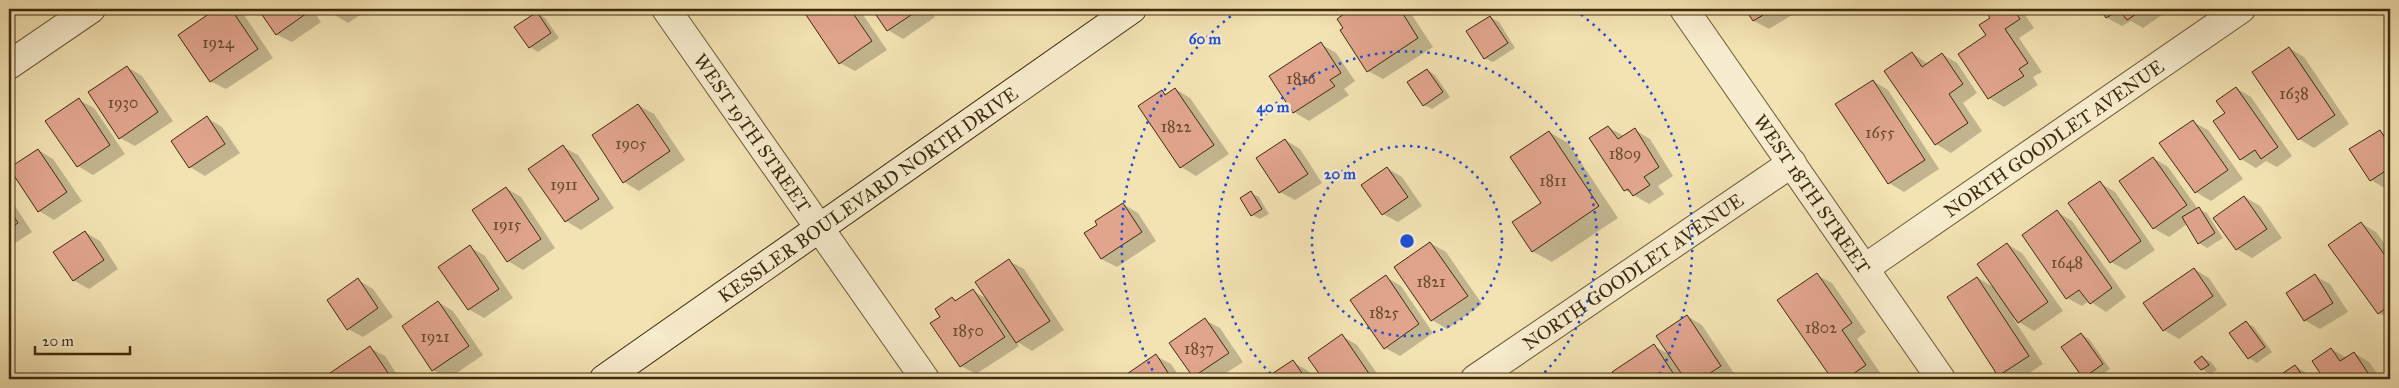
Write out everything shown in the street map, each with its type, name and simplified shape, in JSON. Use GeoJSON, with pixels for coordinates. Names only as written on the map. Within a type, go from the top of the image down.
{"type":"FeatureCollection","features":[{"type":"Feature","properties":{"kind":"street"},"geometry":{"type":"LineString","coordinates":[[9,65],[91,9]]}},
{"type":"Feature","properties":{"kind":"street","name":"WEST 19TH STREET"},"geometry":{"type":"LineString","coordinates":[[666,9],[924,379]]}},
{"type":"Feature","properties":{"kind":"street","name":"KESSLER BOULEVARD NORTH DRIVE"},"geometry":{"type":"LineString","coordinates":[[604,379],[1132,9]]}},
{"type":"Feature","properties":{"kind":"street","name":"WEST 18TH STREET"},"geometry":{"type":"LineString","coordinates":[[1684,9],[1941,379]]}},
{"type":"Feature","properties":{"kind":"street","name":"NORTH GOODLET AVENUE"},"geometry":{"type":"LineString","coordinates":[[1865,268],[2241,9]]}},
{"type":"Feature","properties":{"kind":"street","name":"NORTH GOODLET AVENUE"},"geometry":{"type":"LineString","coordinates":[[1475,379],[1792,163]]}},
{"type":"Feature","properties":{"kind":"building"},"geometry":{"type":"Polygon","coordinates":[[[216,9],[231,9],[258,49],[210,82],[178,35],[216,9]]]}},
{"type":"Feature","properties":{"kind":"building"},"geometry":{"type":"Polygon","coordinates":[[[258,9],[304,9],[307,13],[276,35],[258,9]]]}},
{"type":"Feature","properties":{"kind":"building"},"geometry":{"type":"Polygon","coordinates":[[[328,9],[341,9],[332,15],[328,9]]]}},
{"type":"Feature","properties":{"kind":"building"},"geometry":{"type":"Polygon","coordinates":[[[802,9],[850,9],[872,41],[839,64],[802,9]]]}},
{"type":"Feature","properties":{"kind":"building"},"geometry":{"type":"Polygon","coordinates":[[[872,9],[920,9],[887,31],[872,9]]]}},
{"type":"Feature","properties":{"kind":"building"},"geometry":{"type":"Polygon","coordinates":[[[1351,9],[1400,9],[1418,38],[1367,72],[1340,30],[1343,28],[1337,19],[1351,9]]]}},
{"type":"Feature","properties":{"kind":"building"},"geometry":{"type":"Polygon","coordinates":[[[1745,9],[1773,9],[1753,21],[1745,9]]]}},
{"type":"Feature","properties":{"kind":"building"},"geometry":{"type":"Polygon","coordinates":[[[1984,9],[2013,9],[2020,19],[2005,29],[2028,63],[2019,69],[2024,76],[1988,99],[1958,54],[1986,35],[1979,25],[1990,18],[1984,9]]]}},
{"type":"Feature","properties":{"kind":"building"},"geometry":{"type":"Polygon","coordinates":[[[2100,9],[2144,9],[2127,20],[2119,10],[2106,18],[2100,9]]]}},
{"type":"Feature","properties":{"kind":"building"},"geometry":{"type":"Polygon","coordinates":[[[537,12],[551,33],[529,48],[514,27],[537,12]]]}},
{"type":"Feature","properties":{"kind":"building"},"geometry":{"type":"Polygon","coordinates":[[[1490,16],[1508,43],[1484,59],[1466,31],[1490,16]]]}},
{"type":"Feature","properties":{"kind":"building"},"geometry":{"type":"Polygon","coordinates":[[[1321,42],[1341,73],[1330,80],[1335,86],[1293,113],[1269,76],[1321,42]]]}},
{"type":"Feature","properties":{"kind":"building"},"geometry":{"type":"Polygon","coordinates":[[[2289,47],[2335,115],[2298,140],[2252,72],[2289,47]]]}},
{"type":"Feature","properties":{"kind":"building"},"geometry":{"type":"Polygon","coordinates":[[[1912,52],[1922,67],[1942,53],[1963,84],[1949,94],[1968,123],[1935,145],[1884,71],[1912,52]]]}},
{"type":"Feature","properties":{"kind":"building"},"geometry":{"type":"Polygon","coordinates":[[[127,66],[158,112],[119,139],[88,92],[127,66]]]}},
{"type":"Feature","properties":{"kind":"building"},"geometry":{"type":"Polygon","coordinates":[[[1427,69],[1443,92],[1423,106],[1407,82],[1427,69]]]}},
{"type":"Feature","properties":{"kind":"building"},"geometry":{"type":"Polygon","coordinates":[[[1873,80],[1925,160],[1888,184],[1835,104],[1873,80]]]}},
{"type":"Feature","properties":{"kind":"building"},"geometry":{"type":"Polygon","coordinates":[[[2236,87],[2278,147],[2261,159],[2255,150],[2240,160],[2213,121],[2225,113],[2216,101],[2236,87]]]}},
{"type":"Feature","properties":{"kind":"building"},"geometry":{"type":"Polygon","coordinates":[[[1175,88],[1214,145],[1180,168],[1138,106],[1162,90],[1165,95],[1175,88]]]}},
{"type":"Feature","properties":{"kind":"building"},"geometry":{"type":"Polygon","coordinates":[[[79,98],[110,145],[77,167],[45,121],[79,98]]]}},
{"type":"Feature","properties":{"kind":"building"},"geometry":{"type":"Polygon","coordinates":[[[638,104],[670,151],[623,183],[592,135],[638,104]]]}},
{"type":"Feature","properties":{"kind":"building"},"geometry":{"type":"Polygon","coordinates":[[[207,116],[225,144],[189,168],[171,141],[207,116]]]}},
{"type":"Feature","properties":{"kind":"building"},"geometry":{"type":"Polygon","coordinates":[[[2193,120],[2228,170],[2195,193],[2159,143],[2193,120]]]}},
{"type":"Feature","properties":{"kind":"building"},"geometry":{"type":"Polygon","coordinates":[[[1608,126],[1618,139],[1635,128],[1659,167],[1644,177],[1650,185],[1633,196],[1628,189],[1624,191],[1589,138],[1608,126]]]}},
{"type":"Feature","properties":{"kind":"building"},"geometry":{"type":"Polygon","coordinates":[[[2380,130],[2390,146],[2390,168],[2370,181],[2349,149],[2380,130]]]}},
{"type":"Feature","properties":{"kind":"building"},"geometry":{"type":"Polygon","coordinates":[[[1549,131],[1599,206],[1532,252],[1512,222],[1541,203],[1510,157],[1549,131]]]}},
{"type":"Feature","properties":{"kind":"building"},"geometry":{"type":"Polygon","coordinates":[[[1285,139],[1308,174],[1279,193],[1256,158],[1285,139]]]}},
{"type":"Feature","properties":{"kind":"building"},"geometry":{"type":"Polygon","coordinates":[[[563,145],[599,199],[565,222],[528,169],[563,145]]]}},
{"type":"Feature","properties":{"kind":"building"},"geometry":{"type":"Polygon","coordinates":[[[38,149],[67,192],[38,212],[9,168],[38,149]]]}},
{"type":"Feature","properties":{"kind":"building"},"geometry":{"type":"Polygon","coordinates":[[[2153,157],[2187,205],[2153,229],[2119,181],[2153,157]]]}},
{"type":"Feature","properties":{"kind":"building"},"geometry":{"type":"Polygon","coordinates":[[[1387,167],[1408,197],[1382,215],[1361,185],[1387,167]]]}},
{"type":"Feature","properties":{"kind":"building"},"geometry":{"type":"Polygon","coordinates":[[[2100,181],[2141,241],[2110,263],[2068,203],[2100,181]]]}},
{"type":"Feature","properties":{"kind":"building"},"geometry":{"type":"Polygon","coordinates":[[[506,187],[541,239],[507,262],[472,210],[506,187]]]}},
{"type":"Feature","properties":{"kind":"building"},"geometry":{"type":"Polygon","coordinates":[[[1251,191],[1262,209],[1251,216],[1240,198],[1251,191]]]}},
{"type":"Feature","properties":{"kind":"building"},"geometry":{"type":"Polygon","coordinates":[[[2244,196],[2267,229],[2236,250],[2213,218],[2244,196]]]}},
{"type":"Feature","properties":{"kind":"building"},"geometry":{"type":"Polygon","coordinates":[[[1123,203],[1142,232],[1101,259],[1084,233],[1097,225],[1095,221],[1123,203]]]}},
{"type":"Feature","properties":{"kind":"building"},"geometry":{"type":"Polygon","coordinates":[[[2199,207],[2215,233],[2198,244],[2182,217],[2199,207]]]}},
{"type":"Feature","properties":{"kind":"building"},"geometry":{"type":"Polygon","coordinates":[[[9,209],[18,223],[9,229],[9,209]]]}},
{"type":"Feature","properties":{"kind":"building"},"geometry":{"type":"Polygon","coordinates":[[[2057,210],[2112,288],[2090,304],[2079,290],[2066,299],[2022,235],[2057,210]]]}},
{"type":"Feature","properties":{"kind":"building"},"geometry":{"type":"Polygon","coordinates":[[[2361,222],[2384,254],[2390,250],[2390,305],[2378,314],[2328,245],[2361,222]]]}},
{"type":"Feature","properties":{"kind":"building"},"geometry":{"type":"Polygon","coordinates":[[[85,231],[104,260],[73,281],[53,252],[85,231]]]}},
{"type":"Feature","properties":{"kind":"building"},"geometry":{"type":"Polygon","coordinates":[[[1430,242],[1468,296],[1431,321],[1394,267],[1430,242]]]}},
{"type":"Feature","properties":{"kind":"building"},"geometry":{"type":"Polygon","coordinates":[[[2007,243],[2048,302],[2018,323],[1977,264],[2007,243]]]}},
{"type":"Feature","properties":{"kind":"building"},"geometry":{"type":"Polygon","coordinates":[[[470,245],[499,289],[468,310],[438,267],[470,245]]]}},
{"type":"Feature","properties":{"kind":"building"},"geometry":{"type":"Polygon","coordinates":[[[1009,259],[1050,321],[1016,343],[975,282],[1009,259]]]}},
{"type":"Feature","properties":{"kind":"building"},"geometry":{"type":"Polygon","coordinates":[[[2194,268],[2213,296],[2163,331],[2143,303],[2194,268]]]}},
{"type":"Feature","properties":{"kind":"building"},"geometry":{"type":"Polygon","coordinates":[[[1817,273],[1852,323],[1842,330],[1866,365],[1846,379],[1832,379],[1777,300],[1817,273]]]}},
{"type":"Feature","properties":{"kind":"building"},"geometry":{"type":"Polygon","coordinates":[[[2315,274],[2333,303],[2304,321],[2286,293],[2315,274]]]}},
{"type":"Feature","properties":{"kind":"building"},"geometry":{"type":"Polygon","coordinates":[[[1386,275],[1419,324],[1384,349],[1350,300],[1386,275]]]}},
{"type":"Feature","properties":{"kind":"building"},"geometry":{"type":"Polygon","coordinates":[[[1977,277],[2029,356],[1998,376],[1947,297],[1977,277]]]}},
{"type":"Feature","properties":{"kind":"building"},"geometry":{"type":"Polygon","coordinates":[[[358,278],[378,308],[347,330],[327,300],[358,278]]]}},
{"type":"Feature","properties":{"kind":"building"},"geometry":{"type":"Polygon","coordinates":[[[973,289],[1005,337],[960,367],[930,323],[940,317],[935,309],[952,297],[955,301],[973,289]]]}},
{"type":"Feature","properties":{"kind":"building"},"geometry":{"type":"Polygon","coordinates":[[[438,301],[469,346],[432,371],[402,326],[438,301]]]}},
{"type":"Feature","properties":{"kind":"building"},"geometry":{"type":"Polygon","coordinates":[[[1687,315],[1721,366],[1701,379],[1685,379],[1656,336],[1687,315]]]}},
{"type":"Feature","properties":{"kind":"building"},"geometry":{"type":"Polygon","coordinates":[[[1205,318],[1229,353],[1193,377],[1169,343],[1205,318]]]}},
{"type":"Feature","properties":{"kind":"building"},"geometry":{"type":"Polygon","coordinates":[[[2246,321],[2265,347],[2248,359],[2229,333],[2246,321]]]}},
{"type":"Feature","properties":{"kind":"building"},"geometry":{"type":"Polygon","coordinates":[[[2081,333],[2103,364],[2083,378],[2061,347],[2081,333]]]}},
{"type":"Feature","properties":{"kind":"building"},"geometry":{"type":"Polygon","coordinates":[[[1342,334],[1372,378],[1323,379],[1308,358],[1342,334]]]}},
{"type":"Feature","properties":{"kind":"building"},"geometry":{"type":"Polygon","coordinates":[[[1654,344],[1677,379],[1617,379],[1612,372],[1654,344]]]}},
{"type":"Feature","properties":{"kind":"building"},"geometry":{"type":"Polygon","coordinates":[[[370,346],[392,379],[325,379],[324,377],[370,346]]]}},
{"type":"Feature","properties":{"kind":"building"},"geometry":{"type":"Polygon","coordinates":[[[2331,348],[2340,361],[2354,352],[2372,379],[2324,379],[2312,361],[2331,348]]]}},
{"type":"Feature","properties":{"kind":"building"},"geometry":{"type":"Polygon","coordinates":[[[1156,354],[1172,379],[1121,378],[1156,354]]]}},
{"type":"Feature","properties":{"kind":"building"},"geometry":{"type":"Polygon","coordinates":[[[2202,356],[2209,365],[2201,370],[2194,362],[2202,356]]]}},
{"type":"Feature","properties":{"kind":"building"},"geometry":{"type":"Polygon","coordinates":[[[1293,360],[1306,379],[1264,379],[1293,360]]]}},
{"type":"Feature","properties":{"kind":"building"},"geometry":{"type":"Polygon","coordinates":[[[2295,365],[2305,379],[2274,379],[2295,365]]]}}]}
